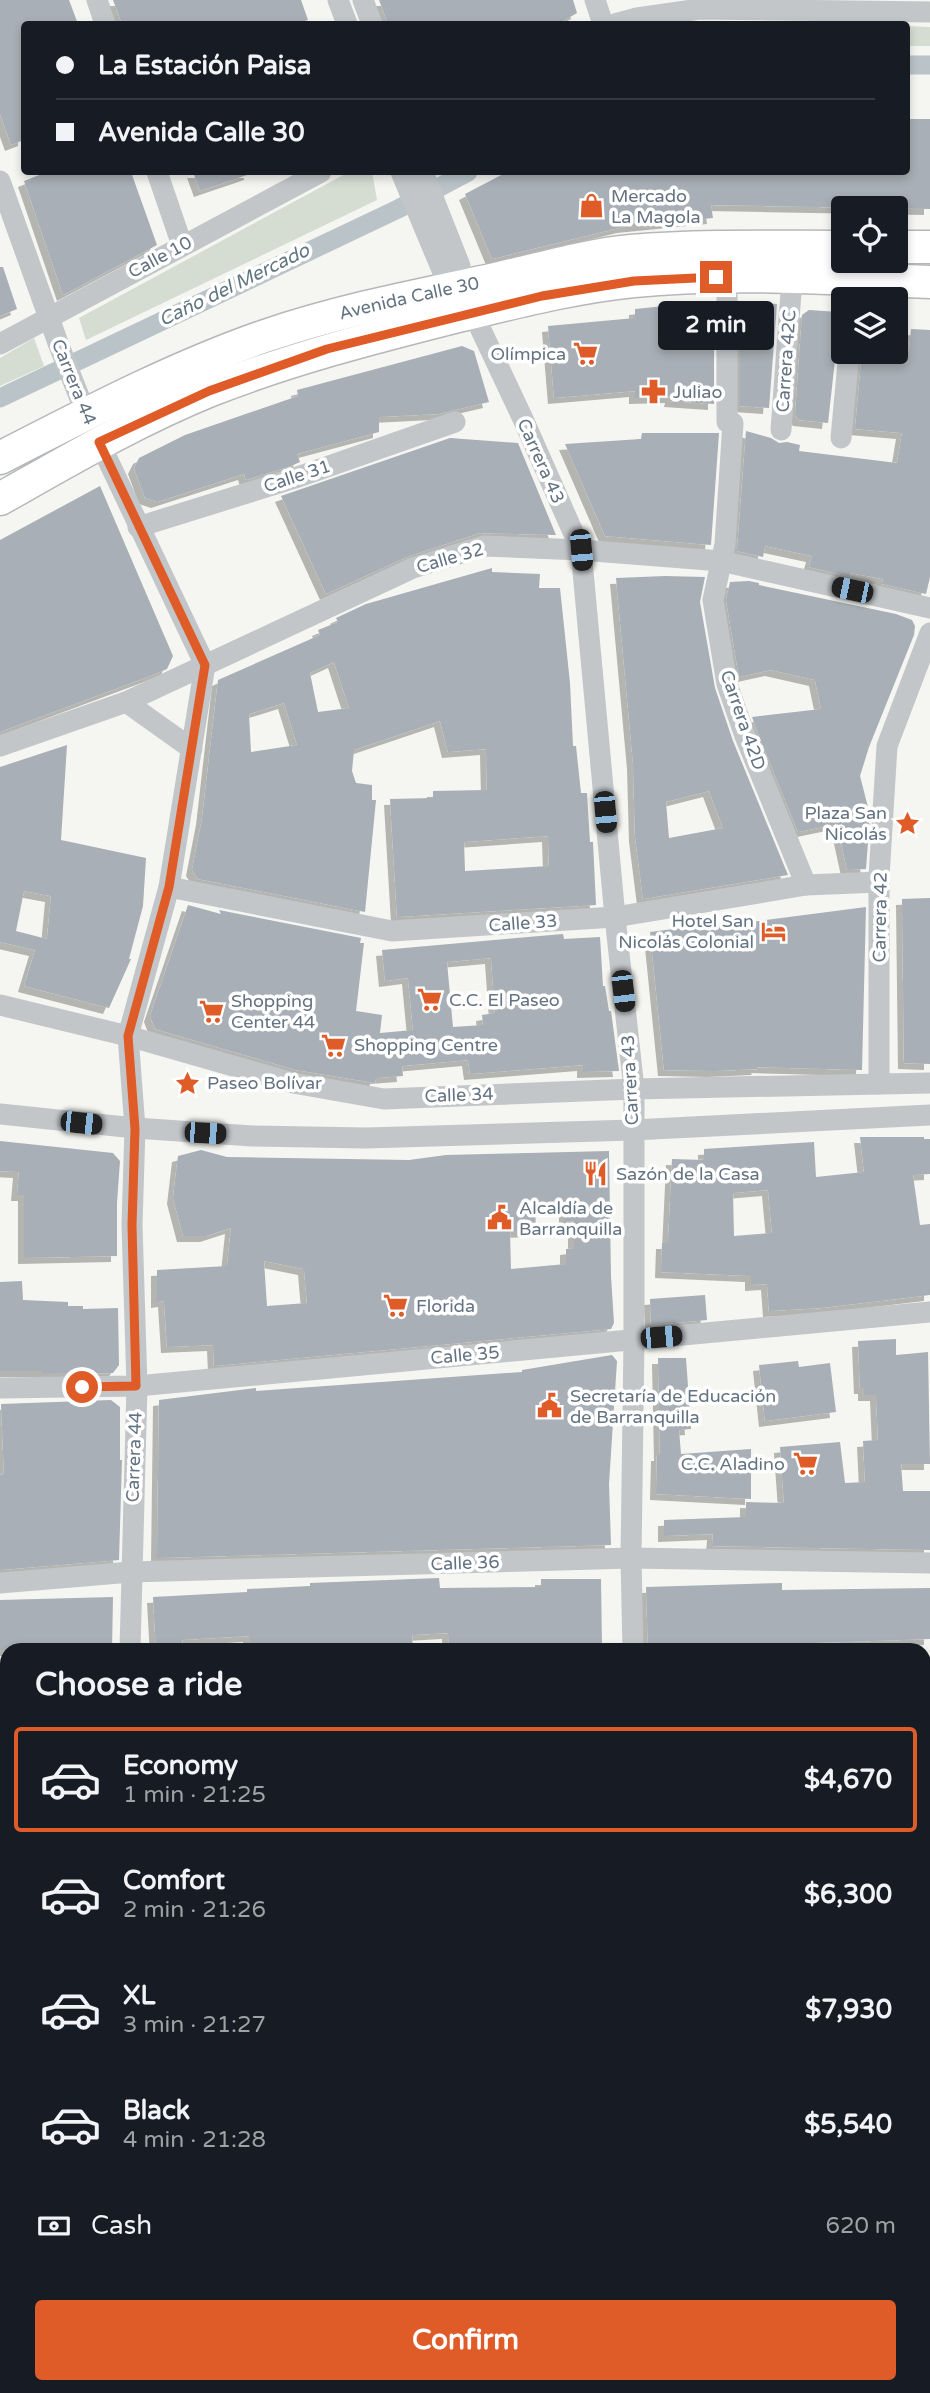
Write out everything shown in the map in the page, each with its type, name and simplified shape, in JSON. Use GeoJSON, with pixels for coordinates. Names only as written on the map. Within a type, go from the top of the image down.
{"type":"FeatureCollection","features":[{"type":"Feature","properties":{"kind":"highway","name":"Avenida Calle 30"},"geometry":{"type":"LineString","coordinates":[[0,499],[99,442],[209,391],[466,300],[629,251],[722,246],[831,247]]}},
{"type":"Feature","properties":{"kind":"highway"},"geometry":{"type":"LineString","coordinates":[[908,247],[930,247]]}},
{"type":"Feature","properties":{"kind":"highway","name":"Avenida Calle 30"},"geometry":{"type":"LineString","coordinates":[[0,458],[81,401],[313,320],[466,300],[542,296],[634,281],[716,277],[930,282]]}},
{"type":"Feature","properties":{"kind":"street"},"geometry":{"type":"LineString","coordinates":[[97,0],[104,21]]}},
{"type":"Feature","properties":{"kind":"street"},"geometry":{"type":"LineString","coordinates":[[338,0],[346,21]]}},
{"type":"Feature","properties":{"kind":"street"},"geometry":{"type":"LineString","coordinates":[[363,0],[371,21]]}},
{"type":"Feature","properties":{"kind":"street"},"geometry":{"type":"LineString","coordinates":[[595,0],[602,21]]}},
{"type":"Feature","properties":{"kind":"street"},"geometry":{"type":"LineString","coordinates":[[626,21],[699,9],[930,12]]}},
{"type":"Feature","properties":{"kind":"street"},"geometry":{"type":"LineString","coordinates":[[157,175],[182,245]]}},
{"type":"Feature","properties":{"kind":"street","name":"Calle 10"},"geometry":{"type":"LineString","coordinates":[[0,344],[315,175]]}},
{"type":"Feature","properties":{"kind":"street","name":"Carrera 43"},"geometry":{"type":"LineString","coordinates":[[414,175],[435,230],[442,270],[466,300],[581,550],[634,1089],[633,1643]]}},
{"type":"Feature","properties":{"kind":"street","name":"Carrera 44"},"geometry":{"type":"LineString","coordinates":[[0,181],[81,401],[205,665],[169,887],[128,1036],[135,1129],[132,1225],[136,1386],[130,1643]]}},
{"type":"Feature","properties":{"kind":"street","name":"Carrera 42D"},"geometry":{"type":"LineString","coordinates":[[727,291],[730,422],[725,544],[713,600],[727,684],[745,736],[806,885]]}},
{"type":"Feature","properties":{"kind":"street","name":"Carrera 42C"},"geometry":{"type":"LineString","coordinates":[[781,430],[791,292]]}},
{"type":"Feature","properties":{"kind":"street"},"geometry":{"type":"LineString","coordinates":[[841,438],[848,364]]}},
{"type":"Feature","properties":{"kind":"street","name":"Calle 31"},"geometry":{"type":"LineString","coordinates":[[138,527],[295,478],[455,422]]}},
{"type":"Feature","properties":{"kind":"street","name":"Calle 32"},"geometry":{"type":"LineString","coordinates":[[0,746],[126,702],[413,568],[484,546],[581,550],[721,561],[930,608]]}},
{"type":"Feature","properties":{"kind":"street","name":"Carrera 42"},"geometry":{"type":"LineString","coordinates":[[879,1084],[879,881],[887,746],[930,633]]}},
{"type":"Feature","properties":{"kind":"street"},"geometry":{"type":"LineString","coordinates":[[126,702],[192,749]]}},
{"type":"Feature","properties":{"kind":"street","name":"Calle 33"},"geometry":{"type":"LineString","coordinates":[[169,887],[392,931],[615,917],[806,885],[879,881]]}},
{"type":"Feature","properties":{"kind":"street","name":"Calle 34"},"geometry":{"type":"LineString","coordinates":[[0,1005],[128,1036],[293,1083],[384,1099],[634,1089],[930,1083]]}},
{"type":"Feature","properties":{"kind":"street"},"geometry":{"type":"LineString","coordinates":[[0,1114],[135,1129],[251,1136],[366,1138],[633,1130],[930,1115]]}},
{"type":"Feature","properties":{"kind":"street","name":"Calle 35"},"geometry":{"type":"LineString","coordinates":[[0,1388],[136,1386],[930,1312]]}},
{"type":"Feature","properties":{"kind":"street","name":"Calle 36"},"geometry":{"type":"LineString","coordinates":[[0,1583],[131,1572],[631,1558],[930,1563]]}},
{"type":"Feature","properties":{"kind":"shaded area"},"geometry":{"type":"Polygon","coordinates":[[[910,26],[930,27],[930,46],[910,46],[910,26]]]}},
{"type":"Feature","properties":{"kind":"shaded area"},"geometry":{"type":"Polygon","coordinates":[[[343,175],[373,175],[377,200],[86,340],[79,318],[343,175]]]}},
{"type":"Feature","properties":{"kind":"shaded area"},"geometry":{"type":"Polygon","coordinates":[[[34,338],[44,366],[0,386],[0,358],[34,338]]]}},
{"type":"Feature","properties":{"kind":"building"},"geometry":{"type":"Polygon","coordinates":[[[0,0],[69,0],[77,21],[21,21],[21,141],[11,145],[0,114],[0,0]]]}},
{"type":"Feature","properties":{"kind":"building"},"geometry":{"type":"Polygon","coordinates":[[[113,0],[301,0],[308,20],[305,21],[121,21],[113,0]]]}},
{"type":"Feature","properties":{"kind":"building"},"geometry":{"type":"Polygon","coordinates":[[[379,0],[573,0],[577,13],[563,21],[387,21],[379,0]]]}},
{"type":"Feature","properties":{"kind":"building","name":"Mercado La Magola"},"geometry":{"type":"Polygon","coordinates":[[[910,119],[930,119],[930,209],[908,209],[908,196],[831,196],[831,207],[711,205],[713,218],[623,227],[492,259],[465,194],[501,175],[910,175],[910,119]]]}},
{"type":"Feature","properties":{"kind":"building"},"geometry":{"type":"Polygon","coordinates":[[[39,175],[132,175],[157,245],[63,295],[24,181],[39,175]]]}},
{"type":"Feature","properties":{"kind":"building"},"geometry":{"type":"Polygon","coordinates":[[[194,175],[247,175],[200,191],[194,175]]]}},
{"type":"Feature","properties":{"kind":"building"},"geometry":{"type":"Polygon","coordinates":[[[0,267],[3,267],[17,309],[0,316],[0,267]]]}},
{"type":"Feature","properties":{"kind":"building"},"geometry":{"type":"Polygon","coordinates":[[[714,301],[714,404],[670,401],[671,397],[635,398],[635,391],[554,398],[548,326],[635,318],[635,309],[714,301]]]}},
{"type":"Feature","properties":{"kind":"building"},"geometry":{"type":"Polygon","coordinates":[[[740,301],[777,304],[769,408],[740,406],[740,301]]]}},
{"type":"Feature","properties":{"kind":"building"},"geometry":{"type":"Polygon","coordinates":[[[809,310],[831,312],[831,364],[835,364],[828,423],[799,420],[795,415],[802,315],[809,310]]]}},
{"type":"Feature","properties":{"kind":"building"},"geometry":{"type":"Polygon","coordinates":[[[911,329],[930,330],[930,577],[926,594],[882,584],[883,579],[851,573],[850,577],[809,567],[812,556],[765,546],[763,557],[737,551],[746,431],[779,443],[800,445],[799,451],[897,463],[902,433],[855,429],[861,364],[908,364],[911,329]]]}},
{"type":"Feature","properties":{"kind":"building"},"geometry":{"type":"Polygon","coordinates":[[[462,346],[474,351],[489,402],[438,414],[379,417],[379,432],[297,454],[300,462],[291,466],[246,480],[244,474],[157,502],[145,498],[134,468],[139,458],[185,435],[298,396],[297,390],[462,346]]]}},
{"type":"Feature","properties":{"kind":"building"},"geometry":{"type":"Polygon","coordinates":[[[642,433],[719,433],[711,545],[605,536],[565,444],[641,439],[642,433]]]}},
{"type":"Feature","properties":{"kind":"building"},"geometry":{"type":"Polygon","coordinates":[[[450,438],[518,443],[556,535],[480,533],[409,556],[326,594],[281,496],[450,438]]]}},
{"type":"Feature","properties":{"kind":"building"},"geometry":{"type":"Polygon","coordinates":[[[100,486],[173,656],[167,669],[0,732],[0,540],[100,486]]]}},
{"type":"Feature","properties":{"kind":"building"},"geometry":{"type":"Polygon","coordinates":[[[492,568],[492,572],[540,574],[539,588],[560,588],[570,683],[573,746],[576,746],[581,793],[587,793],[596,905],[397,917],[390,799],[433,798],[433,791],[487,790],[486,749],[448,752],[440,721],[354,750],[352,771],[356,783],[372,785],[372,800],[376,800],[365,912],[198,879],[192,870],[202,819],[218,680],[320,635],[318,630],[338,622],[336,618],[366,604],[492,568]],[[334,662],[310,673],[318,712],[349,708],[334,662]],[[284,703],[249,714],[251,752],[297,745],[284,703]],[[548,836],[464,842],[465,871],[549,866],[548,836]]]}},
{"type":"Feature","properties":{"kind":"building"},"geometry":{"type":"Polygon","coordinates":[[[705,577],[700,602],[715,688],[733,741],[788,875],[643,899],[635,836],[633,763],[616,578],[705,577]],[[709,791],[666,802],[669,838],[723,828],[709,791]]]}},
{"type":"Feature","properties":{"kind":"building"},"geometry":{"type":"Polygon","coordinates":[[[749,581],[896,614],[912,620],[915,626],[914,635],[860,776],[870,815],[866,869],[847,870],[837,824],[798,832],[752,717],[821,709],[815,680],[771,670],[739,677],[726,600],[730,582],[749,581]]]}},
{"type":"Feature","properties":{"kind":"building"},"geometry":{"type":"Polygon","coordinates":[[[67,745],[61,840],[146,858],[143,906],[131,959],[109,1008],[24,986],[35,950],[0,942],[0,767],[67,745]],[[24,891],[16,931],[47,939],[51,896],[24,891]]]}},
{"type":"Feature","properties":{"kind":"building"},"geometry":{"type":"Polygon","coordinates":[[[930,898],[930,1064],[904,1063],[902,899],[930,898]]]}},
{"type":"Feature","properties":{"kind":"building"},"geometry":{"type":"Polygon","coordinates":[[[188,905],[221,914],[219,910],[361,938],[360,943],[364,943],[356,1011],[382,1015],[380,1033],[413,1030],[408,978],[385,981],[382,950],[563,934],[564,939],[600,937],[603,986],[611,1011],[619,1071],[583,1072],[583,1065],[470,1074],[468,1060],[402,1066],[403,1076],[376,1078],[375,1083],[296,1070],[155,1029],[150,1016],[188,905]],[[491,958],[447,962],[453,1027],[483,1025],[482,1015],[495,1013],[491,958]]]}},
{"type":"Feature","properties":{"kind":"building"},"geometry":{"type":"Polygon","coordinates":[[[866,907],[862,1070],[757,1067],[758,1069],[714,1071],[664,1070],[650,932],[866,907]]]}},
{"type":"Feature","properties":{"kind":"building"},"geometry":{"type":"Polygon","coordinates":[[[860,1137],[930,1139],[930,1174],[913,1175],[920,1225],[930,1224],[930,1295],[821,1308],[769,1311],[767,1284],[751,1285],[751,1276],[661,1272],[662,1243],[668,1243],[672,1159],[704,1160],[704,1149],[814,1142],[816,1177],[864,1172],[860,1137]],[[768,1190],[733,1193],[734,1236],[772,1233],[768,1190]]]}},
{"type":"Feature","properties":{"kind":"building"},"geometry":{"type":"Polygon","coordinates":[[[0,1141],[113,1153],[120,1161],[117,1256],[24,1258],[24,1195],[17,1195],[19,1172],[0,1171],[0,1141]]]}},
{"type":"Feature","properties":{"kind":"building"},"geometry":{"type":"Polygon","coordinates":[[[201,1150],[227,1157],[409,1160],[446,1155],[609,1151],[614,1323],[611,1329],[214,1366],[213,1345],[167,1347],[164,1301],[157,1302],[157,1270],[227,1266],[231,1228],[206,1236],[183,1236],[173,1198],[178,1156],[201,1150]],[[565,1202],[535,1204],[536,1231],[510,1232],[511,1269],[566,1264],[566,1249],[574,1248],[574,1221],[565,1222],[565,1202]],[[264,1261],[267,1306],[307,1303],[304,1269],[264,1261]]]}},
{"type":"Feature","properties":{"kind":"building"},"geometry":{"type":"Polygon","coordinates":[[[22,1281],[23,1300],[68,1302],[68,1306],[83,1306],[83,1309],[118,1308],[119,1365],[113,1373],[42,1374],[42,1371],[0,1371],[0,1282],[22,1281]]]}},
{"type":"Feature","properties":{"kind":"building"},"geometry":{"type":"Polygon","coordinates":[[[705,1295],[707,1320],[651,1325],[650,1299],[705,1295]]]}},
{"type":"Feature","properties":{"kind":"building"},"geometry":{"type":"Polygon","coordinates":[[[896,1339],[896,1355],[928,1352],[930,1464],[901,1464],[903,1491],[930,1491],[930,1550],[712,1546],[713,1534],[664,1536],[664,1520],[746,1517],[746,1502],[784,1503],[780,1447],[840,1442],[845,1483],[865,1482],[863,1441],[878,1440],[876,1395],[864,1395],[864,1388],[860,1388],[858,1341],[896,1339]]]}},
{"type":"Feature","properties":{"kind":"building"},"geometry":{"type":"Polygon","coordinates":[[[612,1355],[617,1361],[609,1484],[611,1545],[157,1558],[159,1400],[256,1388],[256,1391],[522,1372],[612,1355]]]}},
{"type":"Feature","properties":{"kind":"building"},"geometry":{"type":"Polygon","coordinates":[[[658,1358],[686,1358],[691,1429],[679,1430],[681,1454],[751,1449],[751,1499],[656,1494],[657,1455],[660,1455],[658,1358]]]}},
{"type":"Feature","properties":{"kind":"building"},"geometry":{"type":"Polygon","coordinates":[[[798,1361],[799,1367],[830,1363],[836,1412],[765,1421],[759,1365],[798,1361]]]}},
{"type":"Feature","properties":{"kind":"building"},"geometry":{"type":"Polygon","coordinates":[[[111,1400],[120,1407],[122,1460],[119,1560],[0,1570],[0,1475],[4,1474],[1,1404],[111,1400]]]}},
{"type":"Feature","properties":{"kind":"building"},"geometry":{"type":"Polygon","coordinates":[[[439,1578],[440,1588],[541,1587],[541,1579],[601,1579],[602,1643],[449,1643],[448,1633],[412,1635],[413,1643],[250,1643],[249,1636],[156,1643],[153,1597],[247,1592],[247,1589],[310,1586],[310,1583],[439,1578]]]}},
{"type":"Feature","properties":{"kind":"building"},"geometry":{"type":"Polygon","coordinates":[[[782,1583],[782,1590],[930,1588],[930,1639],[811,1643],[648,1643],[646,1587],[782,1583]]]}},
{"type":"Feature","properties":{"kind":"building"},"geometry":{"type":"Polygon","coordinates":[[[113,1597],[112,1643],[0,1643],[0,1600],[113,1597]]]}},
{"type":"Feature","properties":{"kind":"waterway","name":"Caño del Mercado"},"geometry":{"type":"LineString","coordinates":[[910,65],[930,65]]}},
{"type":"Feature","properties":{"kind":"waterway","name":"Caño del Mercado"},"geometry":{"type":"LineString","coordinates":[[0,398],[398,209],[462,175]]}},
{"type":"Feature","properties":{"kind":"place","name":"Mercado La Magola"},"geometry":{"type":"Point","coordinates":[591,206]}},
{"type":"Feature","properties":{"kind":"place","name":"Olímpica"},"geometry":{"type":"Point","coordinates":[586,354]}},
{"type":"Feature","properties":{"kind":"place","name":"Juliao"},"geometry":{"type":"Point","coordinates":[653,392]}},
{"type":"Feature","properties":{"kind":"place","name":"Plaza San Nicolás"},"geometry":{"type":"Point","coordinates":[907,823]}},
{"type":"Feature","properties":{"kind":"place","name":"Hotel San Nicolás Colonial"},"geometry":{"type":"Point","coordinates":[774,931]}},
{"type":"Feature","properties":{"kind":"place","name":"C.C. El Paseo"},"geometry":{"type":"Point","coordinates":[429,1000]}},
{"type":"Feature","properties":{"kind":"place","name":"Shopping Center 44"},"geometry":{"type":"Point","coordinates":[211,1011]}},
{"type":"Feature","properties":{"kind":"place","name":"Shopping Centre"},"geometry":{"type":"Point","coordinates":[334,1045]}},
{"type":"Feature","properties":{"kind":"place","name":"Paseo Bolívar"},"geometry":{"type":"Point","coordinates":[187,1083]}},
{"type":"Feature","properties":{"kind":"place","name":"Sazón de la Casa"},"geometry":{"type":"Point","coordinates":[596,1174]}},
{"type":"Feature","properties":{"kind":"place","name":"Alcaldía de Barranquilla"},"geometry":{"type":"Point","coordinates":[499,1218]}},
{"type":"Feature","properties":{"kind":"place","name":"Florida"},"geometry":{"type":"Point","coordinates":[396,1306]}},
{"type":"Feature","properties":{"kind":"place","name":"Secretaría de Educación de Barranquilla"},"geometry":{"type":"Point","coordinates":[550,1406]}},
{"type":"Feature","properties":{"kind":"place","name":"C.C. Aladino"},"geometry":{"type":"Point","coordinates":[805,1464]}},
{"type":"Feature","properties":{"kind":"route"},"geometry":{"type":"LineString","coordinates":[[82,1387],[136,1386],[132,1225],[135,1129],[128,1036],[169,887],[205,665],[99,442],[209,391],[327,349],[542,296],[634,281],[716,277]]}}]}
